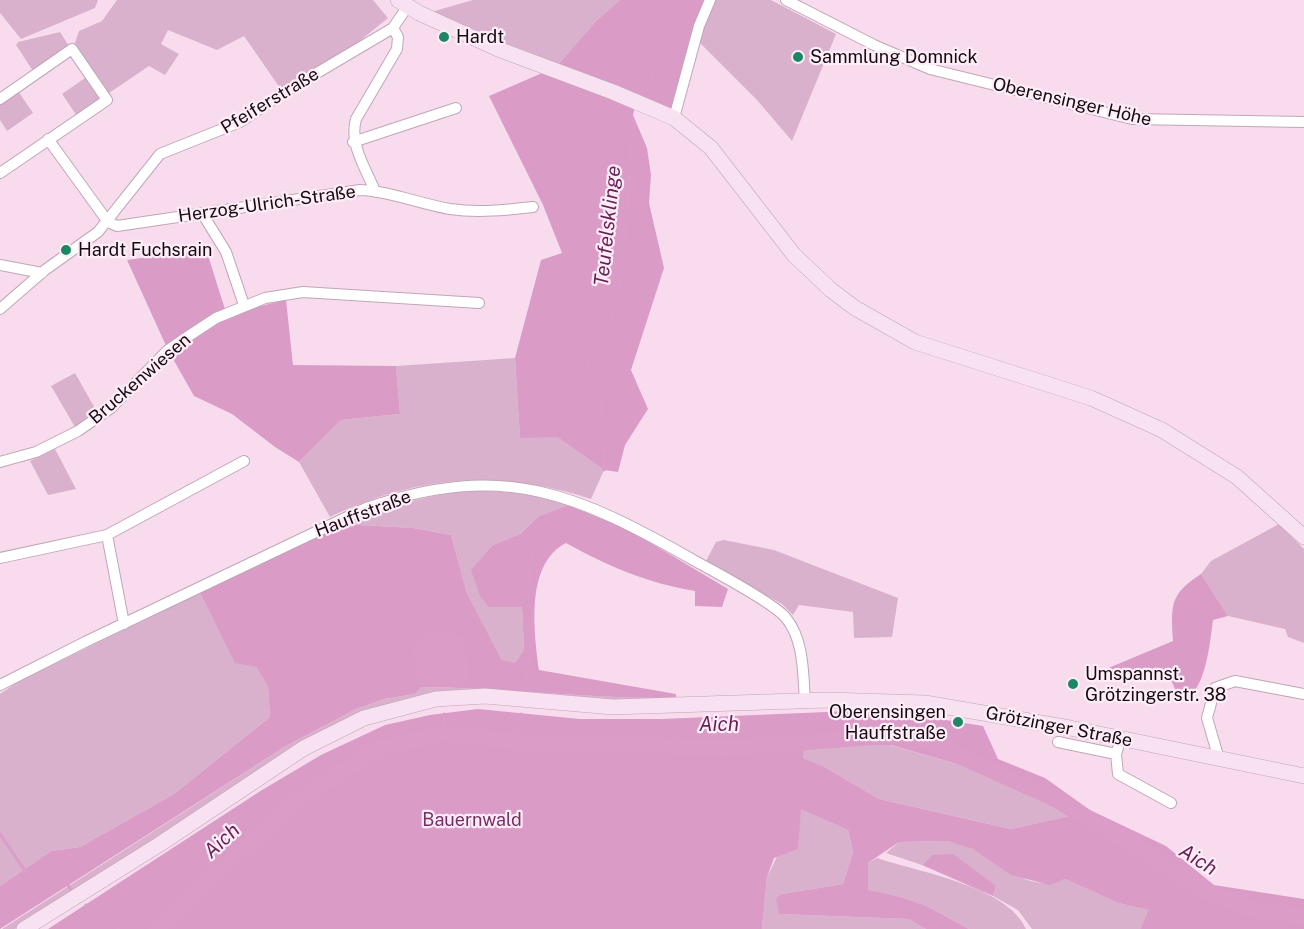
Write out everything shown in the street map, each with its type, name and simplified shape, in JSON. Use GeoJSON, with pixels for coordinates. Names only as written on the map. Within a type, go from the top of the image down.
{"type":"FeatureCollection","features":[{"type":"Feature","properties":{"kind":"main road"},"geometry":{"type":"LineString","coordinates":[[403,3],[508,53],[614,92],[674,118],[711,148],[794,255],[831,290],[855,308],[915,342],[1091,398],[1162,430],[1237,477],[1304,537]]}},
{"type":"Feature","properties":{"kind":"main road","name":"Grötzinger Straße"},"geometry":{"type":"LineString","coordinates":[[24,929],[160,844],[303,748],[337,730],[382,712],[436,699],[485,696],[613,707],[805,700],[898,701],[936,704],[1118,746],[1219,759],[1304,777]]}},
{"type":"Feature","properties":{"kind":"street"},"geometry":{"type":"LineString","coordinates":[[674,118],[699,26],[710,0]]}},
{"type":"Feature","properties":{"kind":"street","name":"Oberensinger Höhe"},"geometry":{"type":"LineString","coordinates":[[786,0],[874,45],[930,69],[1132,119],[1304,122]]}},
{"type":"Feature","properties":{"kind":"street","name":"Pfeiferstraße"},"geometry":{"type":"LineString","coordinates":[[0,309],[42,273],[98,232],[160,154],[240,122],[393,28],[403,3]]}},
{"type":"Feature","properties":{"kind":"street"},"geometry":{"type":"LineString","coordinates":[[375,191],[353,142],[356,118],[397,49],[398,37],[393,28]]}},
{"type":"Feature","properties":{"kind":"street"},"geometry":{"type":"LineString","coordinates":[[0,99],[72,49],[107,100],[0,173]]}},
{"type":"Feature","properties":{"kind":"street"},"geometry":{"type":"LineString","coordinates":[[353,142],[456,108]]}},
{"type":"Feature","properties":{"kind":"street"},"geometry":{"type":"LineString","coordinates":[[48,140],[108,222]]}},
{"type":"Feature","properties":{"kind":"street","name":"Herzog-Ulrich-Straße"},"geometry":{"type":"LineString","coordinates":[[108,222],[117,226],[319,195],[375,191],[451,209],[475,212],[533,207]]}},
{"type":"Feature","properties":{"kind":"street"},"geometry":{"type":"LineString","coordinates":[[202,213],[226,252],[244,305]]}},
{"type":"Feature","properties":{"kind":"street"},"geometry":{"type":"LineString","coordinates":[[0,266],[42,273]]}},
{"type":"Feature","properties":{"kind":"street","name":"Bruckenwiesen"},"geometry":{"type":"LineString","coordinates":[[0,462],[45,448],[87,426],[111,408],[168,350],[216,318],[265,298],[303,292],[479,303]]}},
{"type":"Feature","properties":{"kind":"street"},"geometry":{"type":"LineString","coordinates":[[0,558],[107,535],[244,460]]}},
{"type":"Feature","properties":{"kind":"street","name":"Hauffstraße"},"geometry":{"type":"LineString","coordinates":[[0,685],[333,522],[393,499],[442,488],[469,486],[528,488],[561,495],[636,526],[737,585],[785,617],[799,640],[805,700]]}},
{"type":"Feature","properties":{"kind":"street"},"geometry":{"type":"LineString","coordinates":[[107,535],[124,624]]}},
{"type":"Feature","properties":{"kind":"street"},"geometry":{"type":"LineString","coordinates":[[1219,759],[1207,718],[1215,688],[1235,681],[1304,694]]}},
{"type":"Feature","properties":{"kind":"street"},"geometry":{"type":"LineString","coordinates":[[1058,742],[1118,746],[1118,774],[1172,803]]}},
{"type":"Feature","properties":{"kind":"shaded area"},"geometry":{"type":"Polygon","coordinates":[[[0,0],[98,0],[95,8],[21,39],[0,13],[0,0]]]}},
{"type":"Feature","properties":{"kind":"shaded area"},"geometry":{"type":"Polygon","coordinates":[[[117,0],[373,0],[388,18],[357,43],[280,88],[244,36],[217,50],[168,30],[161,44],[179,54],[165,75],[149,66],[109,93],[75,43],[79,31],[102,21],[117,0]]]}},
{"type":"Feature","properties":{"kind":"shaded area"},"geometry":{"type":"Polygon","coordinates":[[[473,0],[620,0],[596,21],[556,67],[431,12],[473,0]]]}},
{"type":"Feature","properties":{"kind":"shaded area"},"geometry":{"type":"Polygon","coordinates":[[[715,0],[771,0],[836,34],[792,141],[757,100],[697,40],[715,0]]]}},
{"type":"Feature","properties":{"kind":"shaded area"},"geometry":{"type":"Polygon","coordinates":[[[60,32],[69,46],[33,71],[16,45],[18,42],[60,32]]]}},
{"type":"Feature","properties":{"kind":"shaded area"},"geometry":{"type":"Polygon","coordinates":[[[88,76],[99,96],[98,100],[77,116],[62,94],[88,76]]]}},
{"type":"Feature","properties":{"kind":"shaded area"},"geometry":{"type":"Polygon","coordinates":[[[18,91],[33,113],[7,131],[0,120],[0,103],[18,91]]]}},
{"type":"Feature","properties":{"kind":"shaded area"},"geometry":{"type":"Polygon","coordinates":[[[515,358],[520,437],[557,437],[604,470],[591,499],[557,489],[523,483],[491,480],[459,481],[395,492],[330,517],[299,462],[341,420],[400,414],[396,366],[515,358]]]}},
{"type":"Feature","properties":{"kind":"shaded area"},"geometry":{"type":"Polygon","coordinates":[[[75,373],[97,412],[75,427],[51,386],[75,373]]]}},
{"type":"Feature","properties":{"kind":"shaded area"},"geometry":{"type":"Polygon","coordinates":[[[55,449],[76,489],[48,495],[30,461],[55,449]]]}},
{"type":"Feature","properties":{"kind":"shaded area"},"geometry":{"type":"Polygon","coordinates":[[[467,491],[518,493],[568,505],[539,516],[520,534],[493,545],[489,607],[522,607],[524,650],[515,664],[502,660],[467,593],[451,535],[413,528],[343,524],[404,503],[467,491]]]}},
{"type":"Feature","properties":{"kind":"shaded area"},"geometry":{"type":"Polygon","coordinates":[[[1279,524],[1304,549],[1304,643],[1288,637],[1285,629],[1228,616],[1201,574],[1211,561],[1279,524]]]}},
{"type":"Feature","properties":{"kind":"shaded area"},"geometry":{"type":"Polygon","coordinates":[[[724,540],[774,550],[898,598],[892,637],[854,638],[853,612],[799,605],[793,615],[782,604],[706,561],[716,542],[724,540]]]}},
{"type":"Feature","properties":{"kind":"shaded area"},"geometry":{"type":"Polygon","coordinates":[[[200,593],[235,662],[256,667],[268,687],[270,717],[174,794],[80,847],[51,851],[0,886],[0,694],[19,681],[200,593]]]}},
{"type":"Feature","properties":{"kind":"shaded area"},"geometry":{"type":"Polygon","coordinates":[[[446,631],[464,638],[470,676],[463,686],[430,684],[415,677],[413,647],[426,632],[446,631]]]}},
{"type":"Feature","properties":{"kind":"shaded area"},"geometry":{"type":"Polygon","coordinates":[[[422,687],[676,698],[599,702],[393,704],[184,823],[15,929],[2,929],[286,746],[354,710],[384,699],[415,694],[422,687]]]}},
{"type":"Feature","properties":{"kind":"shaded area"},"geometry":{"type":"Polygon","coordinates":[[[803,745],[890,745],[981,771],[1076,815],[1011,829],[879,799],[823,766],[803,758],[803,745]]]}},
{"type":"Feature","properties":{"kind":"shaded area"},"geometry":{"type":"Polygon","coordinates":[[[801,808],[848,830],[853,852],[843,884],[782,894],[779,914],[908,919],[926,929],[762,929],[767,877],[801,808]]]}},
{"type":"Feature","properties":{"kind":"shaded area"},"geometry":{"type":"Polygon","coordinates":[[[947,841],[975,850],[1017,876],[1028,880],[1040,883],[1065,879],[1118,903],[1150,910],[1140,929],[1032,929],[1018,910],[993,896],[996,886],[932,855],[922,865],[886,853],[899,842],[947,841]]]}},
{"type":"Feature","properties":{"kind":"shaded area"},"geometry":{"type":"Polygon","coordinates":[[[877,858],[982,891],[1016,914],[1026,929],[969,929],[927,906],[901,897],[868,891],[868,863],[877,858]]]}},
{"type":"Feature","properties":{"kind":"green space"},"geometry":{"type":"Polygon","coordinates":[[[620,0],[710,0],[671,110],[638,94],[633,115],[647,148],[651,175],[649,203],[664,268],[631,370],[648,409],[625,445],[618,472],[604,470],[557,437],[520,438],[515,358],[541,260],[562,253],[543,205],[489,96],[556,67],[596,21],[620,0]]]}},
{"type":"Feature","properties":{"kind":"green space"},"geometry":{"type":"Polygon","coordinates":[[[206,249],[228,319],[256,307],[286,300],[293,365],[396,366],[400,414],[341,420],[299,462],[232,414],[194,396],[168,350],[127,260],[206,249]]]}},
{"type":"Feature","properties":{"kind":"green space"},"geometry":{"type":"Polygon","coordinates":[[[568,505],[629,530],[728,589],[722,607],[695,606],[695,591],[661,584],[628,573],[566,543],[553,553],[544,566],[538,582],[535,600],[535,637],[539,670],[676,694],[676,698],[422,687],[415,694],[384,699],[354,710],[286,746],[0,929],[0,886],[51,851],[80,847],[174,794],[270,717],[268,687],[256,667],[235,663],[200,593],[343,524],[413,528],[451,535],[467,593],[502,660],[515,663],[524,650],[522,607],[489,607],[480,596],[471,570],[493,545],[520,534],[539,516],[568,505]]]}},
{"type":"Feature","properties":{"kind":"green space"},"geometry":{"type":"Polygon","coordinates":[[[1201,574],[1228,616],[1213,620],[1206,665],[1191,695],[1183,700],[1177,694],[1172,682],[1106,669],[1173,641],[1174,602],[1183,588],[1201,574]]]}},
{"type":"Feature","properties":{"kind":"green space","name":"Bauernwald"},"geometry":{"type":"Polygon","coordinates":[[[478,709],[580,719],[662,719],[849,711],[921,716],[983,726],[998,759],[1045,778],[1090,810],[1166,846],[1214,885],[1304,899],[1304,929],[1140,929],[1149,910],[1118,903],[1065,879],[1050,885],[1011,875],[973,849],[947,841],[899,842],[868,863],[868,890],[901,897],[927,906],[969,929],[926,929],[908,919],[779,914],[776,899],[782,894],[843,884],[853,852],[848,830],[801,809],[798,849],[774,858],[767,877],[762,929],[48,929],[262,790],[321,755],[385,725],[430,715],[478,709]],[[804,745],[803,758],[823,766],[879,799],[1011,829],[1075,815],[981,771],[891,745],[804,745]]]}},
{"type":"Feature","properties":{"kind":"green space"},"geometry":{"type":"Polygon","coordinates":[[[953,854],[996,886],[993,896],[922,865],[932,855],[953,854]]]}},
{"type":"Feature","properties":{"kind":"waterway","name":"Teufelsklinge"},"geometry":{"type":"LineString","coordinates":[[648,88],[665,31],[689,0]]}},
{"type":"Feature","properties":{"kind":"waterway","name":"Teufelsklinge"},"geometry":{"type":"LineString","coordinates":[[604,470],[601,402],[590,380],[588,360],[609,325],[623,269],[633,120]]}},
{"type":"Feature","properties":{"kind":"waterway","name":"Teufelsklinge"},"geometry":{"type":"LineString","coordinates":[[525,687],[533,639],[532,609],[528,602],[530,565],[535,544],[559,527],[579,522],[588,514]]}},
{"type":"Feature","properties":{"kind":"waterway"},"geometry":{"type":"LineString","coordinates":[[444,714],[444,733]]}},
{"type":"Feature","properties":{"kind":"waterway","name":"Teufelsklinge"},"geometry":{"type":"LineString","coordinates":[[516,742],[521,714]]}},
{"type":"Feature","properties":{"kind":"waterway","name":"Aich"},"geometry":{"type":"LineString","coordinates":[[157,929],[294,803],[377,749],[444,733],[516,742],[730,748],[910,734],[1053,798],[1149,854],[1195,887],[1244,907],[1304,918]]}},
{"type":"Feature","properties":{"kind":"waterway"},"geometry":{"type":"LineString","coordinates":[[0,834],[26,872],[66,882],[71,890]]}},
{"type":"Feature","properties":{"kind":"waterway"},"geometry":{"type":"LineString","coordinates":[[86,905],[119,929]]}},
{"type":"Feature","properties":{"kind":"place","name":"Hardt"},"geometry":{"type":"Point","coordinates":[444,37]}},
{"type":"Feature","properties":{"kind":"place","name":"Sammlung Domnick"},"geometry":{"type":"Point","coordinates":[798,57]}},
{"type":"Feature","properties":{"kind":"place","name":"Hardt Fuchsrain"},"geometry":{"type":"Point","coordinates":[66,250]}},
{"type":"Feature","properties":{"kind":"place","name":"Umspannst. Grötzingerstr. 38"},"geometry":{"type":"Point","coordinates":[1073,684]}},
{"type":"Feature","properties":{"kind":"place","name":"Oberensingen Hauffstraße"},"geometry":{"type":"Point","coordinates":[958,722]}}]}
